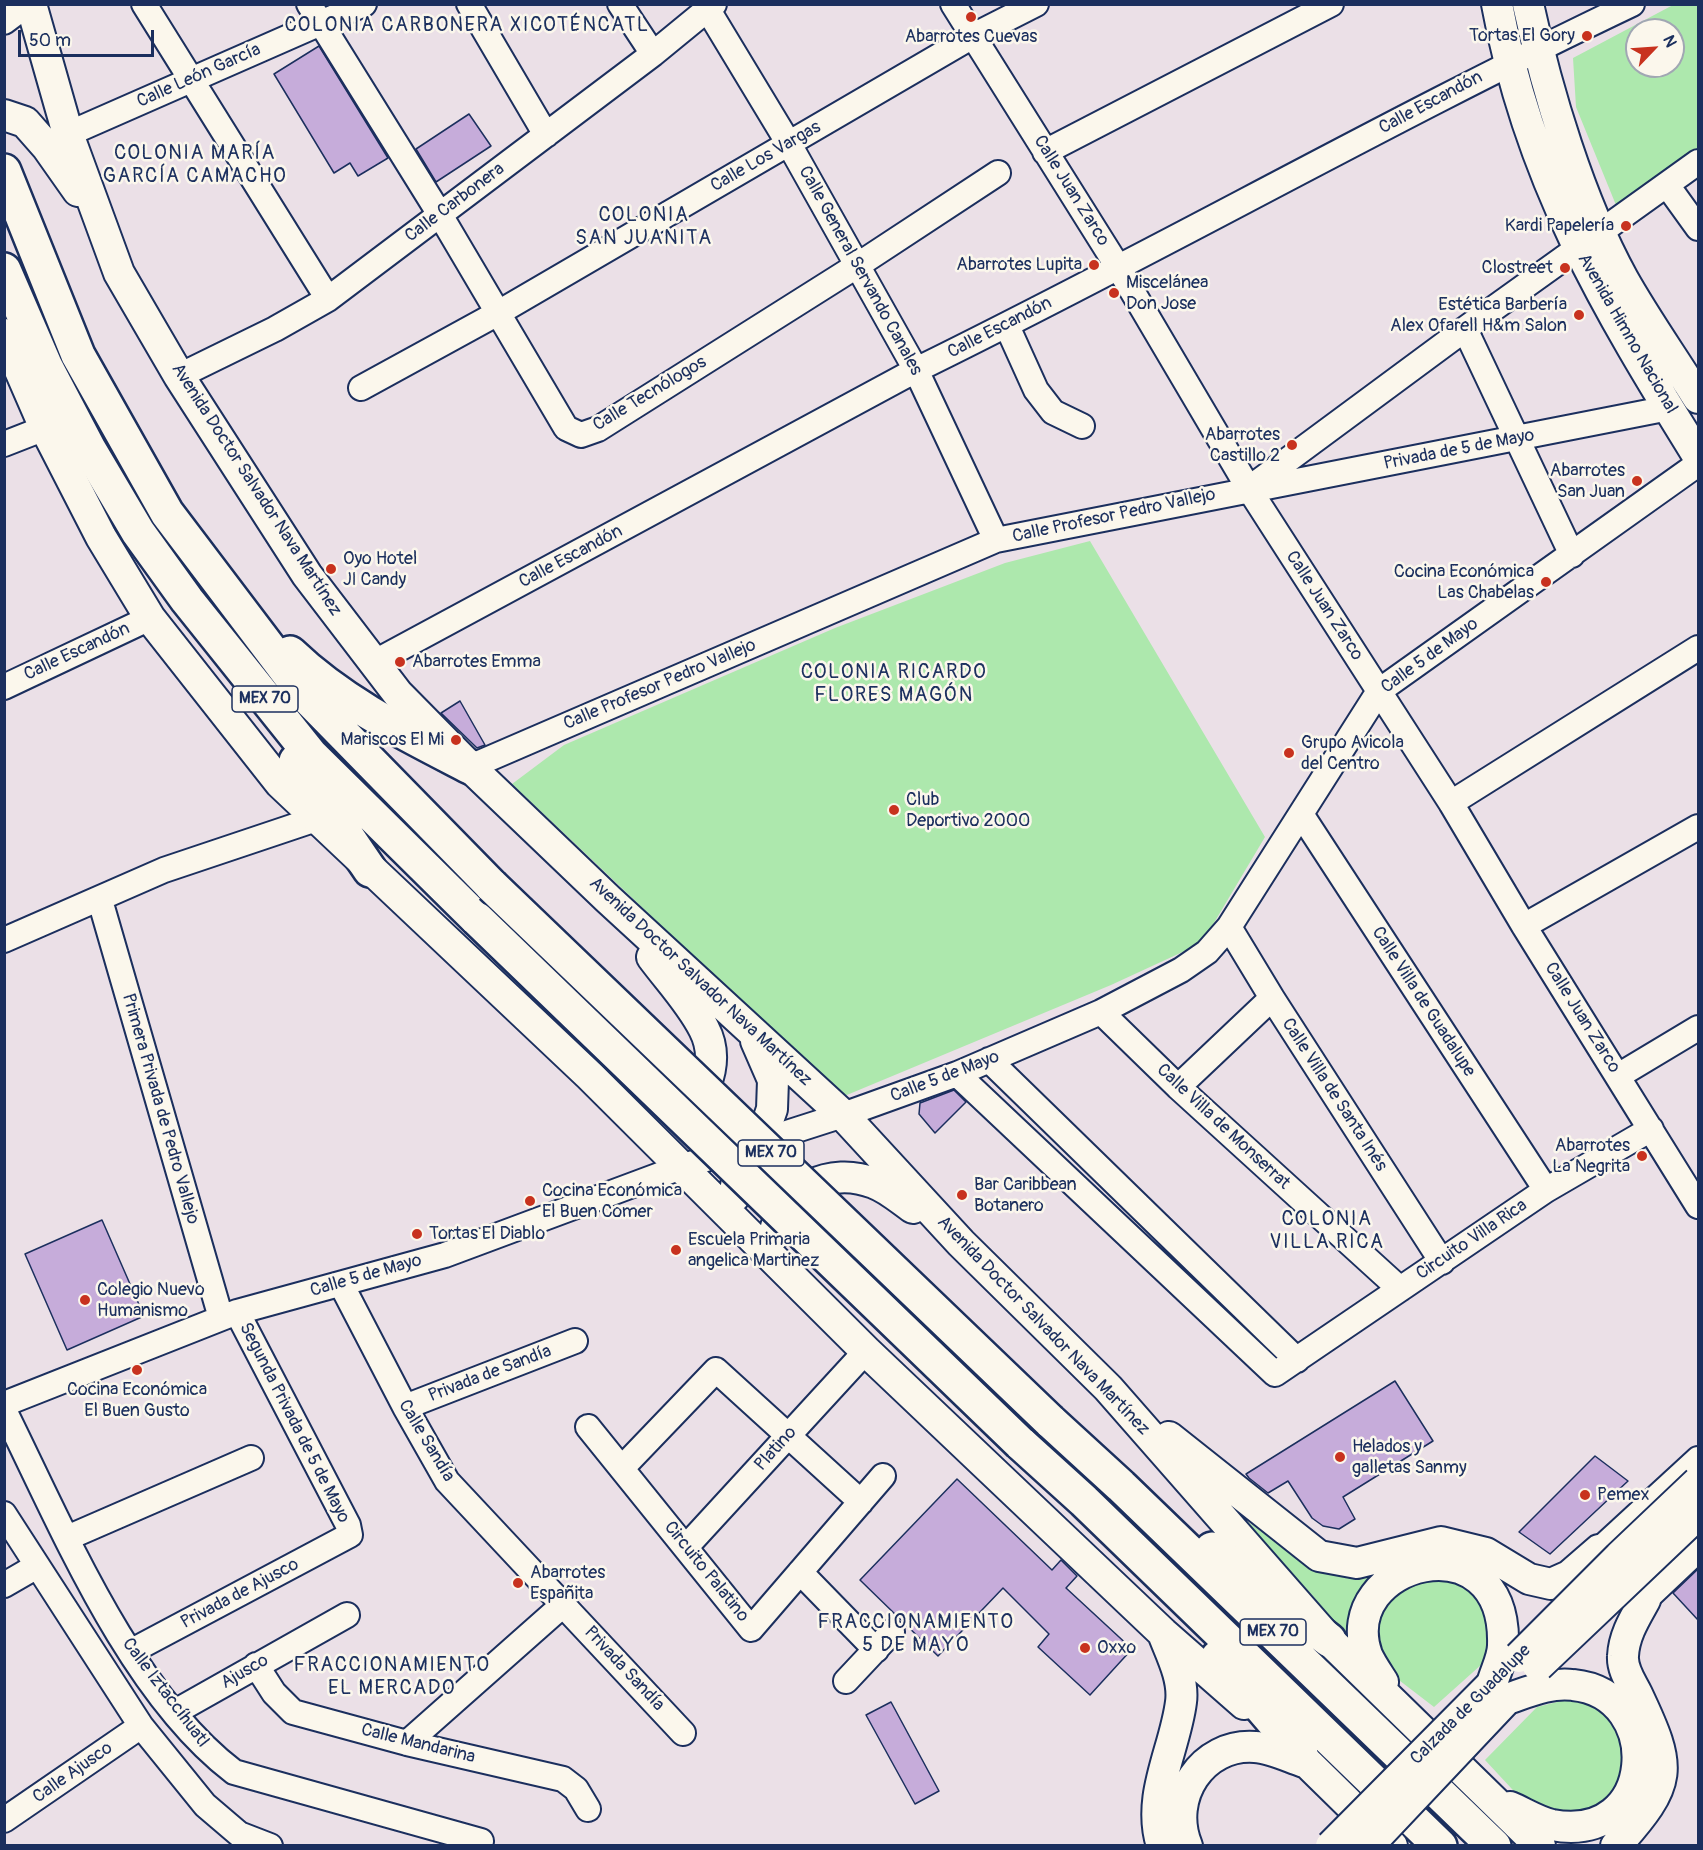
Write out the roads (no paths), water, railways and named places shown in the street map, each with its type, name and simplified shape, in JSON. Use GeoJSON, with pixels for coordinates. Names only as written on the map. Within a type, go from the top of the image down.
{"type":"FeatureCollection","features":[{"type":"Feature","properties":{"kind":"highway","name":"MEX 70"},"geometry":{"type":"LineString","coordinates":[[4,171],[78,355],[118,429],[167,513],[304,694],[492,886],[1494,1845]]}},
{"type":"Feature","properties":{"kind":"highway","name":"MEX 70"},"geometry":{"type":"LineString","coordinates":[[4,270],[46,367],[89,449],[138,532],[187,600],[311,755],[477,919],[1440,1845]]}},
{"type":"Feature","properties":{"kind":"highway"},"geometry":{"type":"LineString","coordinates":[[225,590],[305,668],[366,711],[470,767]]}},
{"type":"Feature","properties":{"kind":"highway"},"geometry":{"type":"LineString","coordinates":[[187,600],[370,870]]}},
{"type":"Feature","properties":{"kind":"highway"},"geometry":{"type":"LineString","coordinates":[[1121,1486],[1215,1551],[1329,1640]]}},
{"type":"Feature","properties":{"kind":"highway"},"geometry":{"type":"LineString","coordinates":[[1084,1501],[1307,1760]]}},
{"type":"Feature","properties":{"kind":"main road","name":"Avenida Doctor Salvador Nava Martínez"},"geometry":{"type":"LineString","coordinates":[[30,4],[68,134],[119,273],[179,376],[307,575],[398,694],[470,767],[608,899],[843,1115],[961,1243],[1108,1389],[1329,1640],[1399,1711],[1540,1845]]}},
{"type":"Feature","properties":{"kind":"main road","name":"Avenida Himno Nacional"},"geometry":{"type":"LineString","coordinates":[[1497,4],[1506,49],[1539,157],[1589,240],[1624,280],[1698,398]]}},
{"type":"Feature","properties":{"kind":"main road","name":"Avenida Himno Nacional"},"geometry":{"type":"LineString","coordinates":[[1528,4],[1538,49],[1564,135],[1605,303],[1698,456]]}},
{"type":"Feature","properties":{"kind":"main road"},"geometry":{"type":"LineString","coordinates":[[4,115],[25,122],[47,147],[100,223]]}},
{"type":"Feature","properties":{"kind":"main road"},"geometry":{"type":"LineString","coordinates":[[4,334],[45,428],[101,537],[150,618],[280,783],[590,1076],[866,1351],[1163,1633],[1307,1760],[1392,1845]]}},
{"type":"Feature","properties":{"kind":"main road"},"geometry":{"type":"LineString","coordinates":[[590,1076],[641,1101],[666,1109],[683,1105],[702,1093],[710,1070],[710,1050],[706,1031],[608,899]]}},
{"type":"Feature","properties":{"kind":"main road"},"geometry":{"type":"LineString","coordinates":[[748,1233],[734,1205],[737,1180],[757,1144],[772,1109],[774,1093],[773,1080],[752,1030]]}},
{"type":"Feature","properties":{"kind":"main road"},"geometry":{"type":"LineString","coordinates":[[807,1292],[789,1271],[774,1238],[777,1220],[791,1199],[816,1181],[834,1176],[874,1183],[961,1243]]}},
{"type":"Feature","properties":{"kind":"main road"},"geometry":{"type":"LineString","coordinates":[[1108,1389],[1319,1556],[1357,1563],[1441,1542],[1486,1553],[1529,1579],[1551,1584],[1569,1576],[1604,1545]]}},
{"type":"Feature","properties":{"kind":"main road","name":"Calzada de Guadalupe"},"geometry":{"type":"LineString","coordinates":[[1368,1845],[1498,1693],[1619,1557],[1698,1482]]}},
{"type":"Feature","properties":{"kind":"main road","name":"Calzada de Guadalupe"},"geometry":{"type":"LineString","coordinates":[[1525,1665],[1698,1514]]}},
{"type":"Feature","properties":{"kind":"main road"},"geometry":{"type":"LineString","coordinates":[[1399,1711],[1367,1656],[1364,1628],[1375,1597],[1398,1576],[1419,1565],[1443,1564],[1469,1573],[1492,1597],[1502,1616],[1503,1647],[1498,1693],[1547,1686],[1574,1685],[1603,1696],[1627,1718],[1635,1734],[1638,1748],[1636,1777],[1628,1798],[1619,1809],[1607,1817],[1578,1827],[1549,1825],[1493,1799]]}},
{"type":"Feature","properties":{"kind":"main road"},"geometry":{"type":"LineString","coordinates":[[1616,1845],[1643,1815],[1662,1780],[1662,1757],[1658,1738],[1625,1672],[1623,1657],[1628,1630],[1650,1595]]}},
{"type":"Feature","properties":{"kind":"main road"},"geometry":{"type":"LineString","coordinates":[[1162,1845],[1158,1833],[1161,1777],[1182,1701],[1179,1675],[1163,1633]]}},
{"type":"Feature","properties":{"kind":"main road","name":"Calzada de Guadalupe"},"geometry":{"type":"LineString","coordinates":[[1331,1845],[1498,1693]]}},
{"type":"Feature","properties":{"kind":"main road"},"geometry":{"type":"LineString","coordinates":[[1187,1845],[1180,1820],[1181,1806],[1194,1777],[1204,1763],[1222,1754],[1255,1747],[1307,1760]]}},
{"type":"Feature","properties":{"kind":"street"},"geometry":{"type":"LineString","coordinates":[[4,22],[30,4]]}},
{"type":"Feature","properties":{"kind":"street"},"geometry":{"type":"LineString","coordinates":[[144,4],[328,299]]}},
{"type":"Feature","properties":{"kind":"street","name":"Calle León García"},"geometry":{"type":"LineString","coordinates":[[68,134],[191,78],[315,14],[364,4]]}},
{"type":"Feature","properties":{"kind":"street"},"geometry":{"type":"LineString","coordinates":[[469,4],[546,135]]}},
{"type":"Feature","properties":{"kind":"street"},"geometry":{"type":"LineString","coordinates":[[620,4],[653,54]]}},
{"type":"Feature","properties":{"kind":"street","name":"Calle Juan Zarco"},"geometry":{"type":"LineString","coordinates":[[953,4],[1118,267],[1248,489],[1451,803],[1524,926],[1698,1206]]}},
{"type":"Feature","properties":{"kind":"street","name":"Calle Los Vargas"},"geometry":{"type":"LineString","coordinates":[[360,388],[498,313],[973,36],[1036,4]]}},
{"type":"Feature","properties":{"kind":"street"},"geometry":{"type":"LineString","coordinates":[[1045,152],[1331,4]]}},
{"type":"Feature","properties":{"kind":"street"},"geometry":{"type":"LineString","coordinates":[[1480,4],[1506,49]]}},
{"type":"Feature","properties":{"kind":"street","name":"Calle Escandón"},"geometry":{"type":"LineString","coordinates":[[373,663],[916,370],[1007,326],[1118,267],[1506,49],[1538,49],[1632,4]]}},
{"type":"Feature","properties":{"kind":"street","name":"Calle Carbonera"},"geometry":{"type":"LineString","coordinates":[[179,376],[275,329],[328,299],[439,213],[653,54],[711,7]]}},
{"type":"Feature","properties":{"kind":"street","name":"Calle General Servando Canales"},"geometry":{"type":"LineString","coordinates":[[711,7],[916,370],[996,540]]}},
{"type":"Feature","properties":{"kind":"street","name":"Calle Tecnólogos"},"geometry":{"type":"LineString","coordinates":[[315,14],[439,213],[566,428],[581,435],[598,429],[858,266],[998,173]]}},
{"type":"Feature","properties":{"kind":"street","name":"Calle Profesor Pedro Vallejo"},"geometry":{"type":"LineString","coordinates":[[470,767],[996,540],[1248,489],[1465,328],[1698,162]]}},
{"type":"Feature","properties":{"kind":"street"},"geometry":{"type":"LineString","coordinates":[[1667,185],[1698,228]]}},
{"type":"Feature","properties":{"kind":"street"},"geometry":{"type":"LineString","coordinates":[[1007,326],[1036,390],[1053,412],[1082,426]]}},
{"type":"Feature","properties":{"kind":"street"},"geometry":{"type":"LineString","coordinates":[[1465,328],[1572,555]]}},
{"type":"Feature","properties":{"kind":"street","name":"Privada de 5 de Mayo"},"geometry":{"type":"LineString","coordinates":[[1248,489],[1669,408]]}},
{"type":"Feature","properties":{"kind":"street"},"geometry":{"type":"LineString","coordinates":[[4,444],[45,428]]}},
{"type":"Feature","properties":{"kind":"street","name":"Calle 5 de Mayo"},"geometry":{"type":"LineString","coordinates":[[4,1404],[229,1315],[445,1255],[681,1167],[757,1144],[957,1074],[1101,1012],[1181,970],[1207,952],[1229,927],[1379,691],[1698,464]]}},
{"type":"Feature","properties":{"kind":"street","name":"Calle Escandón"},"geometry":{"type":"LineString","coordinates":[[4,687],[150,618]]}},
{"type":"Feature","properties":{"kind":"street"},"geometry":{"type":"LineString","coordinates":[[1451,803],[1698,648]]}},
{"type":"Feature","properties":{"kind":"street","name":"Calle Villa de Guadalupe"},"geometry":{"type":"LineString","coordinates":[[1301,814],[1546,1190]]}},
{"type":"Feature","properties":{"kind":"street"},"geometry":{"type":"LineString","coordinates":[[4,940],[100,900],[164,870],[319,818]]}},
{"type":"Feature","properties":{"kind":"street"},"geometry":{"type":"LineString","coordinates":[[1524,926],[1698,827]]}},
{"type":"Feature","properties":{"kind":"street","name":"Primera Privada de Pedro Vallejo"},"geometry":{"type":"LineString","coordinates":[[100,900],[229,1315]]}},
{"type":"Feature","properties":{"kind":"street","name":"Calle Villa de Santa Inés"},"geometry":{"type":"LineString","coordinates":[[1229,927],[1272,998],[1442,1262]]}},
{"type":"Feature","properties":{"kind":"street"},"geometry":{"type":"LineString","coordinates":[[1178,1087],[1272,998]]}},
{"type":"Feature","properties":{"kind":"street","name":"Calle Villa de Monserrat"},"geometry":{"type":"LineString","coordinates":[[1101,1012],[1178,1087],[1400,1289]]}},
{"type":"Feature","properties":{"kind":"street"},"geometry":{"type":"LineString","coordinates":[[1618,1076],[1698,1028]]}},
{"type":"Feature","properties":{"kind":"street"},"geometry":{"type":"LineString","coordinates":[[989,1060],[1297,1360]]}},
{"type":"Feature","properties":{"kind":"street","name":"Circuito Villa Rica"},"geometry":{"type":"LineString","coordinates":[[957,1074],[1275,1374],[1546,1190],[1651,1129]]}},
{"type":"Feature","properties":{"kind":"street"},"geometry":{"type":"LineString","coordinates":[[1124,1230],[1143,1210]]}},
{"type":"Feature","properties":{"kind":"street","name":"Calle Sandía"},"geometry":{"type":"LineString","coordinates":[[341,1284],[405,1407],[447,1481],[564,1604]]}},
{"type":"Feature","properties":{"kind":"street","name":"Segunda Privada de 5 de Mayo"},"geometry":{"type":"LineString","coordinates":[[229,1315],[348,1525],[350,1535]]}},
{"type":"Feature","properties":{"kind":"street","name":"Privada de Sandía"},"geometry":{"type":"LineString","coordinates":[[405,1407],[575,1341]]}},
{"type":"Feature","properties":{"kind":"street","name":"Platino"},"geometry":{"type":"LineString","coordinates":[[686,1547],[866,1351]]}},
{"type":"Feature","properties":{"kind":"street"},"geometry":{"type":"LineString","coordinates":[[622,1468],[716,1370],[861,1502]]}},
{"type":"Feature","properties":{"kind":"street","name":"Calle Iztaccíhuatl"},"geometry":{"type":"LineString","coordinates":[[4,1410],[14,1445],[130,1652],[206,1751],[234,1772],[481,1843]]}},
{"type":"Feature","properties":{"kind":"street","name":"Circuito Palatino"},"geometry":{"type":"LineString","coordinates":[[588,1427],[751,1629],[883,1476]]}},
{"type":"Feature","properties":{"kind":"street"},"geometry":{"type":"LineString","coordinates":[[67,1538],[251,1458]]}},
{"type":"Feature","properties":{"kind":"street"},"geometry":{"type":"LineString","coordinates":[[1698,1459],[1604,1545],[1650,1595],[1698,1550]]}},
{"type":"Feature","properties":{"kind":"street","name":"Calle Iztaccíhuatl"},"geometry":{"type":"LineString","coordinates":[[4,1514],[141,1725],[205,1805],[239,1834],[270,1845]]}},
{"type":"Feature","properties":{"kind":"street","name":"Privada de Ajusco"},"geometry":{"type":"LineString","coordinates":[[130,1652],[350,1535]]}},
{"type":"Feature","properties":{"kind":"street"},"geometry":{"type":"LineString","coordinates":[[4,1585],[37,1566]]}},
{"type":"Feature","properties":{"kind":"street"},"geometry":{"type":"LineString","coordinates":[[800,1572],[876,1650]]}},
{"type":"Feature","properties":{"kind":"street"},"geometry":{"type":"LineString","coordinates":[[407,1743],[564,1604]]}},
{"type":"Feature","properties":{"kind":"street","name":"Privada Sandía"},"geometry":{"type":"LineString","coordinates":[[564,1604],[683,1733]]}},
{"type":"Feature","properties":{"kind":"street","name":"Ajusco"},"geometry":{"type":"LineString","coordinates":[[175,1712],[347,1615]]}},
{"type":"Feature","properties":{"kind":"street"},"geometry":{"type":"LineString","coordinates":[[846,1681],[892,1632]]}},
{"type":"Feature","properties":{"kind":"street","name":"Calle Mandarina"},"geometry":{"type":"LineString","coordinates":[[256,1665],[274,1694],[293,1712],[407,1743],[563,1779],[576,1789],[588,1809]]}},
{"type":"Feature","properties":{"kind":"street","name":"Calle Ajusco"},"geometry":{"type":"LineString","coordinates":[[4,1820],[141,1725]]}},
{"type":"Feature","properties":{"kind":"place","name":"Abarrotes Cuevas"},"geometry":{"type":"Point","coordinates":[971,17]}},
{"type":"Feature","properties":{"kind":"place","name":"Tortas El Gory"},"geometry":{"type":"Point","coordinates":[1587,36]}},
{"type":"Feature","properties":{"kind":"place","name":"Kardi Papelería"},"geometry":{"type":"Point","coordinates":[1626,226]}},
{"type":"Feature","properties":{"kind":"place","name":"Abarrotes Lupita"},"geometry":{"type":"Point","coordinates":[1094,265]}},
{"type":"Feature","properties":{"kind":"place","name":"Clostreet"},"geometry":{"type":"Point","coordinates":[1565,268]}},
{"type":"Feature","properties":{"kind":"place","name":"Miscelánea Don Jose"},"geometry":{"type":"Point","coordinates":[1114,293]}},
{"type":"Feature","properties":{"kind":"place","name":"Estética Barbería Alex Ofarell H&m Salon"},"geometry":{"type":"Point","coordinates":[1579,315]}},
{"type":"Feature","properties":{"kind":"place","name":"Abarrotes Castillo 2"},"geometry":{"type":"Point","coordinates":[1292,445]}},
{"type":"Feature","properties":{"kind":"place","name":"Abarrotes San Juan"},"geometry":{"type":"Point","coordinates":[1637,481]}},
{"type":"Feature","properties":{"kind":"place","name":"Oyo Hotel JI Candy"},"geometry":{"type":"Point","coordinates":[331,569]}},
{"type":"Feature","properties":{"kind":"place","name":"Cocina Económica Las Chabelas"},"geometry":{"type":"Point","coordinates":[1546,582]}},
{"type":"Feature","properties":{"kind":"place","name":"Abarrotes Emma"},"geometry":{"type":"Point","coordinates":[400,662]}},
{"type":"Feature","properties":{"kind":"place","name":"Mariscos El Mi"},"geometry":{"type":"Point","coordinates":[456,740]}},
{"type":"Feature","properties":{"kind":"place","name":"Grupo Avicola del Centro"},"geometry":{"type":"Point","coordinates":[1289,753]}},
{"type":"Feature","properties":{"kind":"place","name":"Club Deportivo 2000"},"geometry":{"type":"Point","coordinates":[894,810]}},
{"type":"Feature","properties":{"kind":"place","name":"Abarrotes La Negrita"},"geometry":{"type":"Point","coordinates":[1642,1156]}},
{"type":"Feature","properties":{"kind":"place","name":"Bar Caribbean Botanero"},"geometry":{"type":"Point","coordinates":[962,1195]}},
{"type":"Feature","properties":{"kind":"place","name":"Cocina Económica El Buen Comer"},"geometry":{"type":"Point","coordinates":[530,1201]}},
{"type":"Feature","properties":{"kind":"place","name":"Tortas El Diablo"},"geometry":{"type":"Point","coordinates":[417,1234]}},
{"type":"Feature","properties":{"kind":"place","name":"Escuela Primaria angelica Martinez"},"geometry":{"type":"Point","coordinates":[676,1250]}},
{"type":"Feature","properties":{"kind":"place","name":"Colegio Nuevo Humanismo"},"geometry":{"type":"Point","coordinates":[85,1300]}},
{"type":"Feature","properties":{"kind":"place","name":"Cocina Económica El Buen Gusto"},"geometry":{"type":"Point","coordinates":[137,1370]}},
{"type":"Feature","properties":{"kind":"place","name":"Helados y galletas Sanmy"},"geometry":{"type":"Point","coordinates":[1340,1457]}},
{"type":"Feature","properties":{"kind":"place","name":"Pemex"},"geometry":{"type":"Point","coordinates":[1585,1495]}},
{"type":"Feature","properties":{"kind":"place","name":"Abarrotes Españita"},"geometry":{"type":"Point","coordinates":[518,1583]}},
{"type":"Feature","properties":{"kind":"place","name":"Oxxo"},"geometry":{"type":"Point","coordinates":[1085,1648]}},
{"type":"Feature","properties":{"kind":"district","name":"COLONIA CARBONERA XICOTÉNCATL"},"geometry":{"type":"Point","coordinates":[467,26]}},
{"type":"Feature","properties":{"kind":"district","name":"COLONIA MARÍA GARCÍA CAMACHO"},"geometry":{"type":"Point","coordinates":[195,166]}},
{"type":"Feature","properties":{"kind":"district","name":"COLONIA SAN JUANITA"},"geometry":{"type":"Point","coordinates":[644,228]}},
{"type":"Feature","properties":{"kind":"district","name":"COLONIA RICARDO FLORES MAGÓN"},"geometry":{"type":"Point","coordinates":[894,684]}},
{"type":"Feature","properties":{"kind":"district","name":"COLONIA VILLA RICA"},"geometry":{"type":"Point","coordinates":[1327,1232]}},
{"type":"Feature","properties":{"kind":"district","name":"FRACCIONAMIENTO 5 DE MAYO"},"geometry":{"type":"Point","coordinates":[916,1634]}},
{"type":"Feature","properties":{"kind":"district","name":"FRACCIONAMIENTO EL MERCADO"},"geometry":{"type":"Point","coordinates":[392,1678]}}]}
